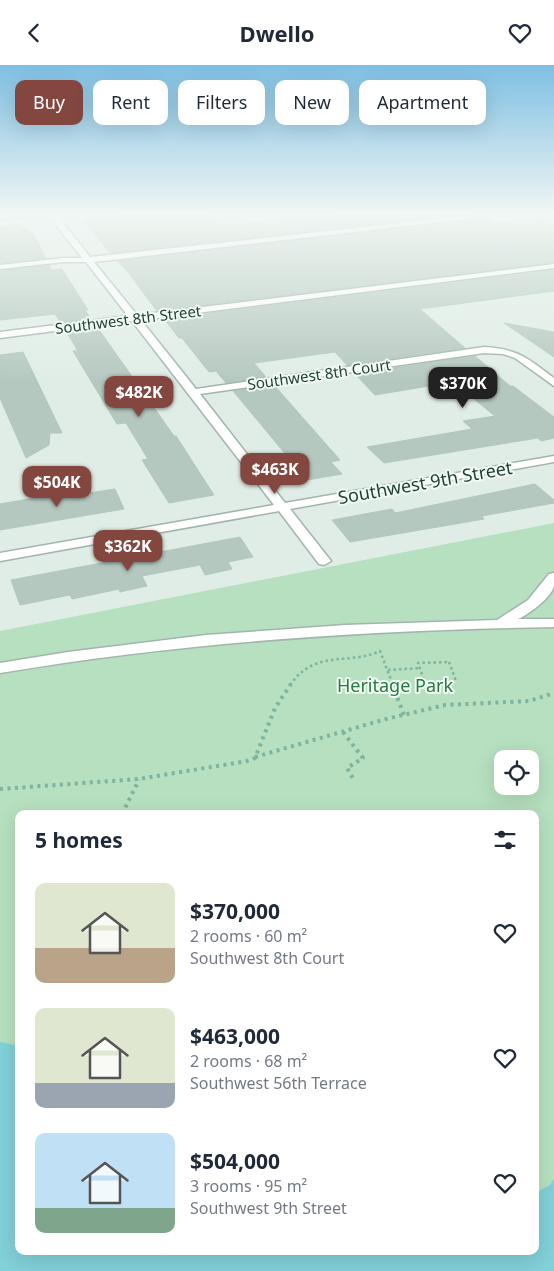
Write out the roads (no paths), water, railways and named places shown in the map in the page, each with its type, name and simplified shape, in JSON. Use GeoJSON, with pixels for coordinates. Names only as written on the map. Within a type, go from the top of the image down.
{"type":"FeatureCollection","features":[{"type":"Feature","properties":{"kind":"street"},"geometry":{"type":"LineString","coordinates":[[95,269],[324,561]]}},
{"type":"Feature","properties":{"kind":"street","name":"Southwest 8th Street"},"geometry":{"type":"LineString","coordinates":[[0,335],[528,269]]}},
{"type":"Feature","properties":{"kind":"street","name":"Southwest 8th Court"},"geometry":{"type":"LineString","coordinates":[[193,392],[484,350],[504,351],[518,356],[554,383]]}},
{"type":"Feature","properties":{"kind":"street","name":"Southwest 9th Street"},"geometry":{"type":"LineString","coordinates":[[0,557],[554,459]]}},
{"type":"Feature","properties":{"kind":"street"},"geometry":{"type":"LineString","coordinates":[[480,624],[501,621],[523,612],[534,604],[554,577]]}},
{"type":"Feature","properties":{"kind":"street"},"geometry":{"type":"LineString","coordinates":[[0,668],[204,639],[480,624],[554,623]]}},
{"type":"Feature","properties":{"kind":"water"},"geometry":{"type":"Polygon","coordinates":[[[0,1042],[15,1045],[15,1255],[539,1255],[539,1191],[550,1185],[554,1179],[554,1271],[0,1271],[0,1042]]]}},
{"type":"Feature","properties":{"kind":"park label","name":"Heritage Park"},"geometry":{"type":"Point","coordinates":[395,685]}}]}
